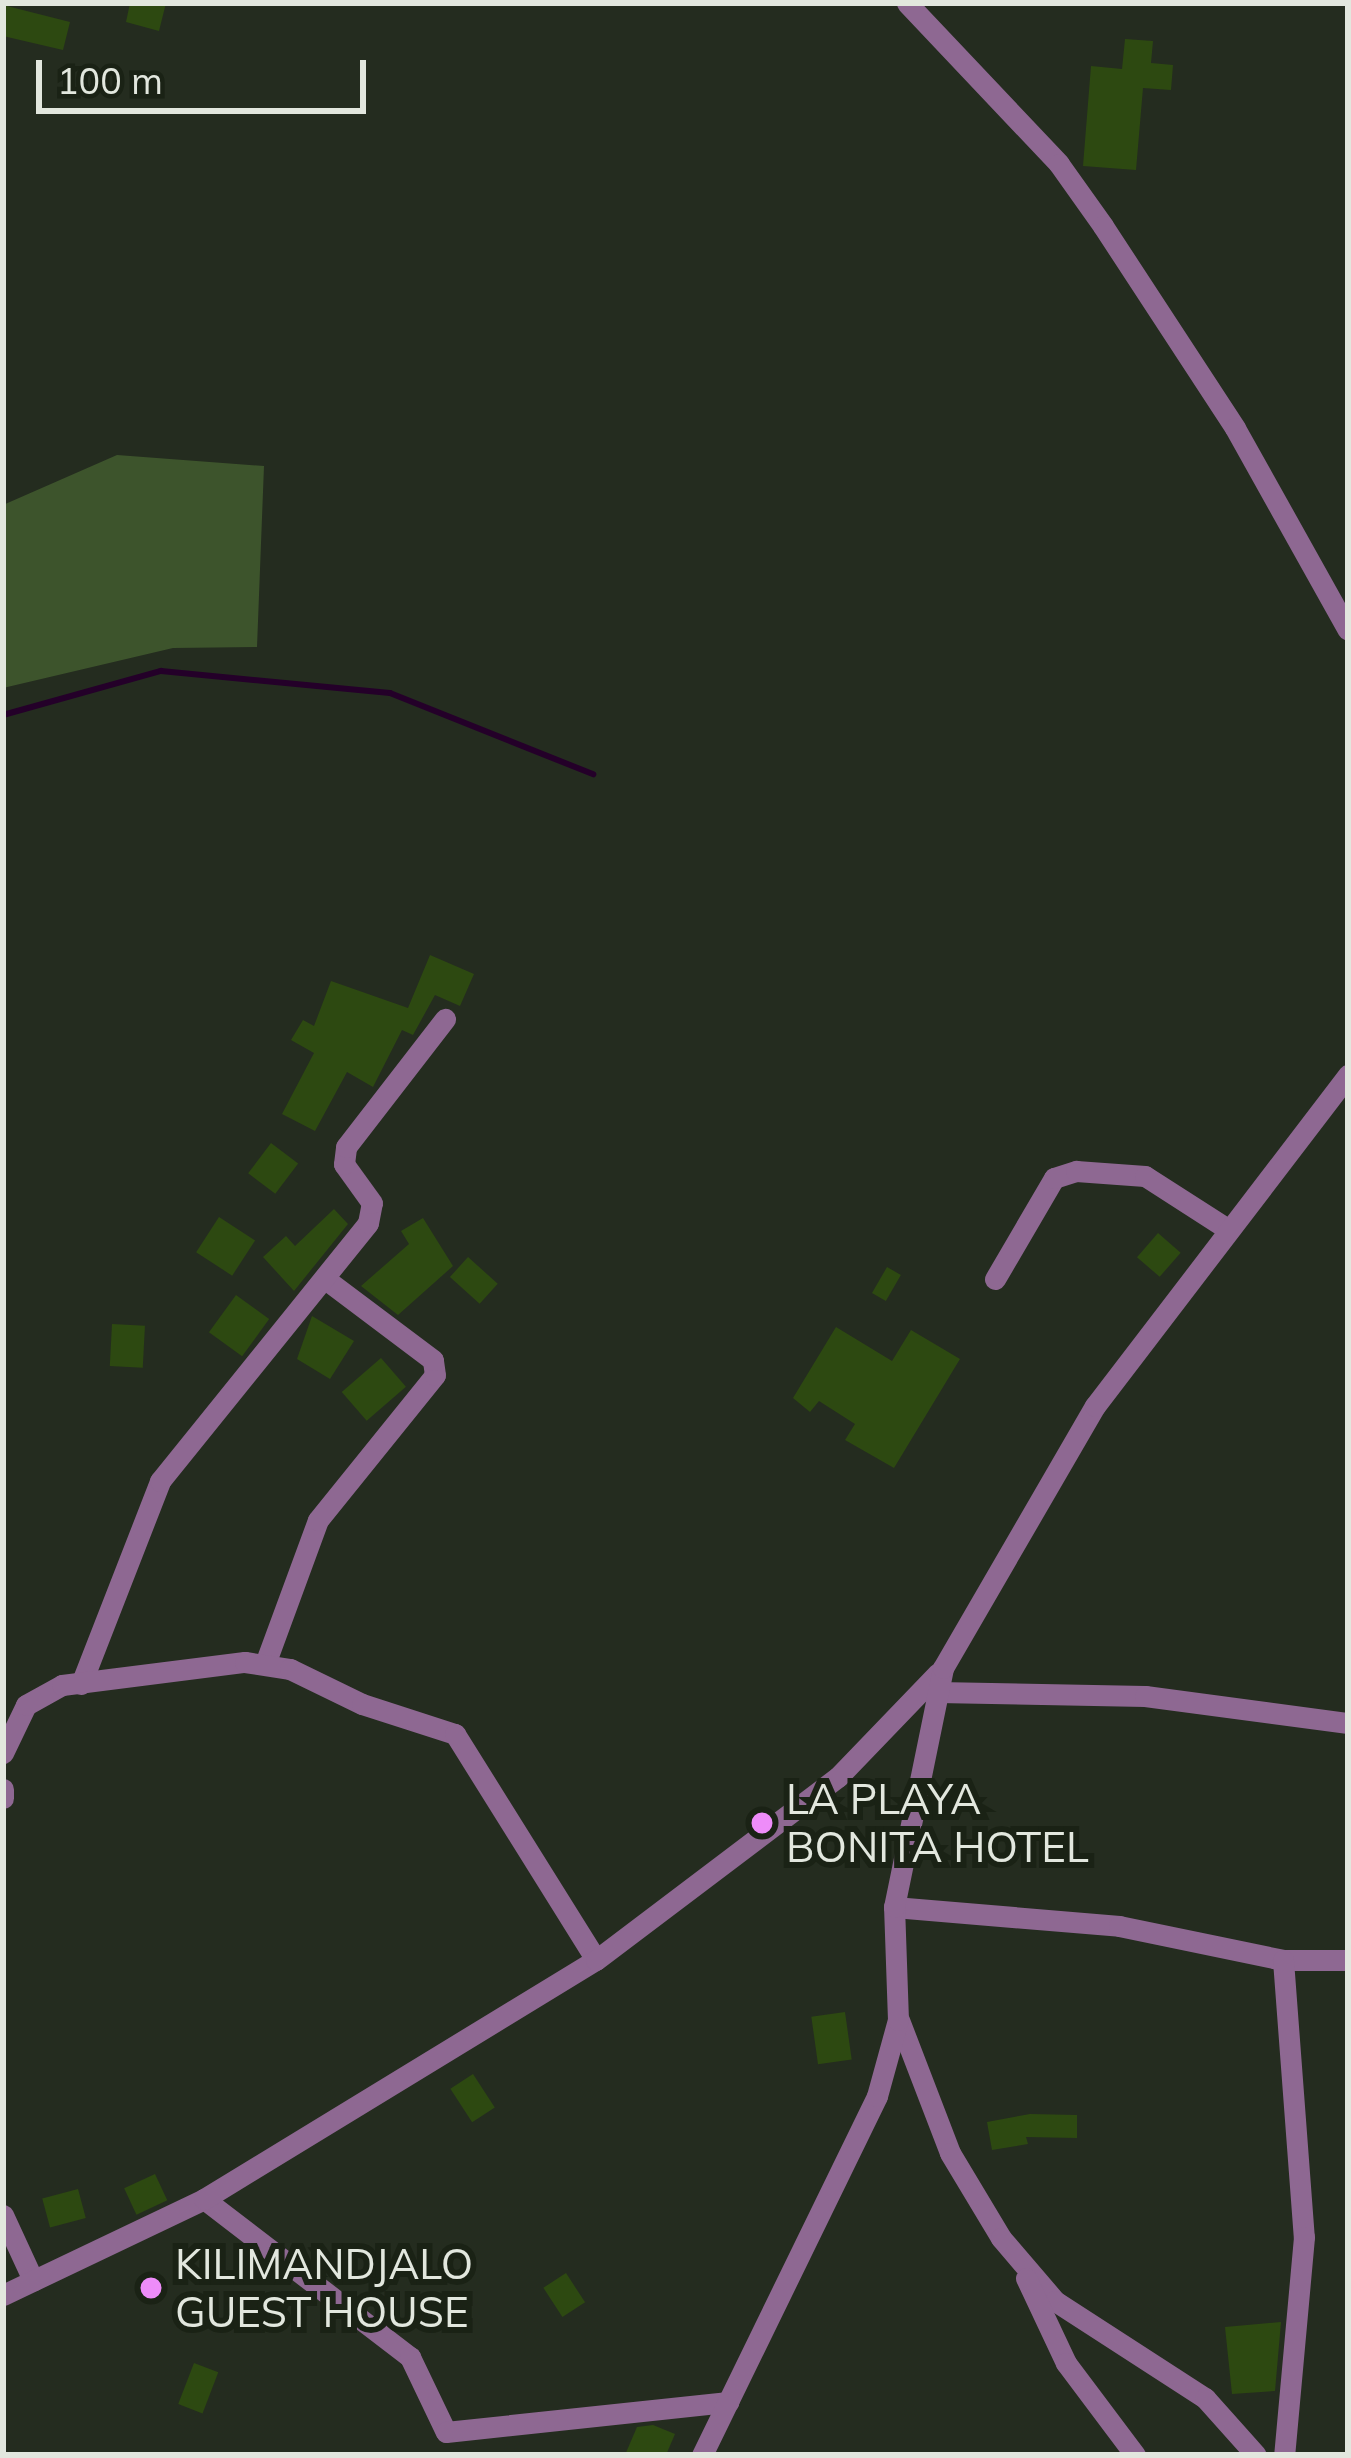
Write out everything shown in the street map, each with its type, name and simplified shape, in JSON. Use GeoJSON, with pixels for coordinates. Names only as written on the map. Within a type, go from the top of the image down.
{"type":"FeatureCollection","features":[{"type":"Feature","properties":{"kind":"street"},"geometry":{"type":"LineString","coordinates":[[907,3],[1058,164],[1103,226],[1235,428],[1348,630]]}},
{"type":"Feature","properties":{"kind":"street"},"geometry":{"type":"LineString","coordinates":[[82,1684],[160,1481],[325,1279],[372,1212],[344,1163],[346,1147],[445,1019]]}},
{"type":"Feature","properties":{"kind":"street"},"geometry":{"type":"LineString","coordinates":[[3,2295],[204,2199],[596,1960],[838,1777],[943,1668],[1095,1406],[1226,1228],[1348,1075]]}},
{"type":"Feature","properties":{"kind":"street"},"geometry":{"type":"LineString","coordinates":[[995,1279],[1054,1178],[1076,1171],[1145,1176],[1226,1228]]}},
{"type":"Feature","properties":{"kind":"street"},"geometry":{"type":"LineString","coordinates":[[265,1664],[318,1520],[435,1375],[433,1360],[325,1279]]}},
{"type":"Feature","properties":{"kind":"street"},"geometry":{"type":"LineString","coordinates":[[3,1754],[38,1694],[82,1684],[265,1664],[455,1734],[596,1960]]}},
{"type":"Feature","properties":{"kind":"street"},"geometry":{"type":"LineString","coordinates":[[943,1668],[894,1906],[898,2020],[950,2153],[1014,2253],[1066,2362],[1135,2455]]}},
{"type":"Feature","properties":{"kind":"street"},"geometry":{"type":"LineString","coordinates":[[937,1692],[1145,1696],[1348,1723]]}},
{"type":"Feature","properties":{"kind":"street"},"geometry":{"type":"LineString","coordinates":[[3,1789],[3,1798]]}},
{"type":"Feature","properties":{"kind":"street"},"geometry":{"type":"LineString","coordinates":[[894,1906],[1119,1926],[1282,1960],[1348,1960]]}},
{"type":"Feature","properties":{"kind":"street"},"geometry":{"type":"LineString","coordinates":[[1282,1960],[1304,2237],[1284,2455]]}},
{"type":"Feature","properties":{"kind":"street"},"geometry":{"type":"LineString","coordinates":[[702,2455],[852,2158],[898,2020]]}},
{"type":"Feature","properties":{"kind":"street"},"geometry":{"type":"LineString","coordinates":[[204,2199],[410,2357],[446,2432],[728,2402]]}},
{"type":"Feature","properties":{"kind":"street"},"geometry":{"type":"LineString","coordinates":[[3,2215],[33,2280]]}},
{"type":"Feature","properties":{"kind":"street"},"geometry":{"type":"LineString","coordinates":[[1014,2253],[1055,2301],[1204,2398],[1256,2455]]}},
{"type":"Feature","properties":{"kind":"green space"},"geometry":{"type":"Polygon","coordinates":[[[117,455],[264,466],[257,647],[173,648],[3,688],[3,505],[117,455]]]}},
{"type":"Feature","properties":{"kind":"building"},"geometry":{"type":"Polygon","coordinates":[[[130,3],[166,3],[159,31],[126,22],[130,3]]]}},
{"type":"Feature","properties":{"kind":"building"},"geometry":{"type":"Polygon","coordinates":[[[3,5],[70,22],[63,50],[3,36],[3,5]]]}},
{"type":"Feature","properties":{"kind":"building"},"geometry":{"type":"Polygon","coordinates":[[[1125,39],[1153,41],[1151,63],[1173,65],[1171,90],[1143,88],[1136,170],[1083,166],[1091,66],[1122,69],[1125,39]]]}},
{"type":"Feature","properties":{"kind":"building"},"geometry":{"type":"Polygon","coordinates":[[[430,955],[474,974],[460,1006],[435,995],[413,1035],[402,1030],[373,1087],[347,1072],[315,1131],[282,1114],[314,1053],[291,1040],[303,1020],[314,1026],[331,981],[408,1008],[430,955]]]}},
{"type":"Feature","properties":{"kind":"building"},"geometry":{"type":"Polygon","coordinates":[[[271,1143],[298,1163],[275,1194],[248,1173],[271,1143]]]}},
{"type":"Feature","properties":{"kind":"building"},"geometry":{"type":"Polygon","coordinates":[[[334,1209],[348,1224],[294,1291],[263,1257],[286,1236],[295,1246],[334,1209]]]}},
{"type":"Feature","properties":{"kind":"building"},"geometry":{"type":"Polygon","coordinates":[[[219,1217],[255,1240],[232,1276],[196,1252],[219,1217]]]}},
{"type":"Feature","properties":{"kind":"building"},"geometry":{"type":"Polygon","coordinates":[[[423,1218],[453,1266],[398,1315],[361,1286],[409,1244],[401,1231],[423,1218]]]}},
{"type":"Feature","properties":{"kind":"building"},"geometry":{"type":"Polygon","coordinates":[[[1158,1233],[1181,1253],[1160,1277],[1137,1257],[1158,1233]]]}},
{"type":"Feature","properties":{"kind":"building"},"geometry":{"type":"Polygon","coordinates":[[[468,1257],[498,1284],[480,1304],[450,1277],[468,1257]]]}},
{"type":"Feature","properties":{"kind":"building"},"geometry":{"type":"Polygon","coordinates":[[[887,1267],[901,1275],[886,1301],[872,1293],[887,1267]]]}},
{"type":"Feature","properties":{"kind":"building"},"geometry":{"type":"Polygon","coordinates":[[[236,1295],[269,1319],[242,1356],[209,1332],[236,1295]]]}},
{"type":"Feature","properties":{"kind":"building"},"geometry":{"type":"Polygon","coordinates":[[[312,1316],[354,1341],[330,1379],[297,1359],[312,1316]]]}},
{"type":"Feature","properties":{"kind":"building"},"geometry":{"type":"Polygon","coordinates":[[[112,1324],[145,1326],[143,1368],[110,1366],[112,1324]]]}},
{"type":"Feature","properties":{"kind":"building"},"geometry":{"type":"Polygon","coordinates":[[[836,1327],[892,1361],[911,1330],[960,1359],[894,1468],[845,1440],[855,1424],[819,1401],[810,1412],[793,1398],[836,1327]]]}},
{"type":"Feature","properties":{"kind":"building"},"geometry":{"type":"Polygon","coordinates":[[[381,1358],[406,1387],[367,1421],[342,1392],[381,1358]]]}},
{"type":"Feature","properties":{"kind":"building"},"geometry":{"type":"Polygon","coordinates":[[[845,2012],[852,2060],[818,2064],[811,2017],[845,2012]]]}},
{"type":"Feature","properties":{"kind":"building"},"geometry":{"type":"Polygon","coordinates":[[[473,2074],[495,2108],[472,2122],[450,2089],[473,2074]]]}},
{"type":"Feature","properties":{"kind":"building"},"geometry":{"type":"Polygon","coordinates":[[[1030,2114],[1077,2115],[1077,2138],[1026,2137],[1028,2144],[992,2150],[987,2122],[1030,2114]]]}},
{"type":"Feature","properties":{"kind":"building"},"geometry":{"type":"Polygon","coordinates":[[[155,2174],[167,2200],[136,2215],[124,2188],[155,2174]]]}},
{"type":"Feature","properties":{"kind":"building"},"geometry":{"type":"Polygon","coordinates":[[[78,2189],[86,2218],[50,2228],[42,2199],[78,2189]]]}},
{"type":"Feature","properties":{"kind":"building"},"geometry":{"type":"Polygon","coordinates":[[[566,2273],[585,2302],[562,2317],[543,2288],[566,2273]]]}},
{"type":"Feature","properties":{"kind":"building"},"geometry":{"type":"Polygon","coordinates":[[[1281,2322],[1275,2391],[1232,2394],[1225,2327],[1281,2322]]]}},
{"type":"Feature","properties":{"kind":"building"},"geometry":{"type":"Polygon","coordinates":[[[194,2363],[218,2372],[203,2413],[178,2404],[194,2363]]]}},
{"type":"Feature","properties":{"kind":"building"},"geometry":{"type":"Polygon","coordinates":[[[653,2425],[675,2434],[666,2455],[625,2455],[637,2427],[653,2425]]]}},
{"type":"Feature","properties":{"kind":"waterway"},"geometry":{"type":"LineString","coordinates":[[3,715],[161,671],[390,693],[593,774]]}},
{"type":"Feature","properties":{"kind":"place","name":"LA PLAYA BONITA HOTEL"},"geometry":{"type":"Point","coordinates":[762,1823]}},
{"type":"Feature","properties":{"kind":"place","name":"KILIMANDJALO GUEST HOUSE"},"geometry":{"type":"Point","coordinates":[151,2288]}}]}
